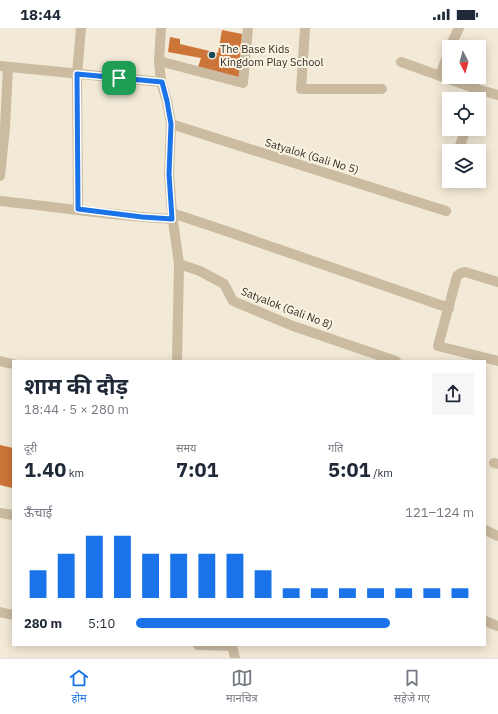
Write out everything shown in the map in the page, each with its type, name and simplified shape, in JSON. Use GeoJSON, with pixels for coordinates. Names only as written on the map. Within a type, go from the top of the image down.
{"type":"FeatureCollection","features":[{"type":"Feature","properties":{"kind":"street"},"geometry":{"type":"LineString","coordinates":[[78,209],[77,74],[81,28]]}},
{"type":"Feature","properties":{"kind":"street"},"geometry":{"type":"LineString","coordinates":[[161,28],[159,61],[171,124],[169,174],[172,216],[179,264],[177,360]]}},
{"type":"Feature","properties":{"kind":"street"},"geometry":{"type":"LineString","coordinates":[[159,61],[243,83],[248,28]]}},
{"type":"Feature","properties":{"kind":"street"},"geometry":{"type":"LineString","coordinates":[[305,28],[302,89],[382,89]]}},
{"type":"Feature","properties":{"kind":"street"},"geometry":{"type":"LineString","coordinates":[[453,40],[459,28]]}},
{"type":"Feature","properties":{"kind":"street"},"geometry":{"type":"LineString","coordinates":[[401,62],[440,76],[474,92]]}},
{"type":"Feature","properties":{"kind":"street"},"geometry":{"type":"LineString","coordinates":[[0,176],[5,128],[4,66],[162,82]]}},
{"type":"Feature","properties":{"kind":"street"},"geometry":{"type":"LineString","coordinates":[[440,76],[442,70]]}},
{"type":"Feature","properties":{"kind":"street"},"geometry":{"type":"LineString","coordinates":[[486,94],[498,95]]}},
{"type":"Feature","properties":{"kind":"street","name":"Satyalok (Gali No 5)"},"geometry":{"type":"LineString","coordinates":[[171,124],[446,211]]}},
{"type":"Feature","properties":{"kind":"street"},"geometry":{"type":"LineString","coordinates":[[0,201],[142,217],[172,216],[226,230],[449,308]]}},
{"type":"Feature","properties":{"kind":"street","name":"Satyalok (Gali No 8)"},"geometry":{"type":"LineString","coordinates":[[179,264],[200,271],[224,284],[232,301],[293,326],[393,360]]}},
{"type":"Feature","properties":{"kind":"street"},"geometry":{"type":"LineString","coordinates":[[498,282],[465,272],[457,276],[438,346],[481,359],[498,361]]}},
{"type":"Feature","properties":{"kind":"street"},"geometry":{"type":"LineString","coordinates":[[0,361],[12,364]]}},
{"type":"Feature","properties":{"kind":"street"},"geometry":{"type":"LineString","coordinates":[[0,512],[12,515]]}},
{"type":"Feature","properties":{"kind":"street"},"geometry":{"type":"LineString","coordinates":[[486,530],[498,536]]}},
{"type":"Feature","properties":{"kind":"street"},"geometry":{"type":"LineString","coordinates":[[0,612],[12,615]]}},
{"type":"Feature","properties":{"kind":"street"},"geometry":{"type":"LineString","coordinates":[[486,621],[498,626]]}},
{"type":"Feature","properties":{"kind":"street"},"geometry":{"type":"LineString","coordinates":[[232,646],[235,658]]}},
{"type":"Feature","properties":{"kind":"building","name":"The Base Kids Kingdom Play School"},"geometry":{"type":"Polygon","coordinates":[[[222,30],[242,34],[239,78],[198,67],[201,58],[168,52],[170,37],[180,39],[180,44],[218,53],[222,30]]]}},
{"type":"Feature","properties":{"kind":"building"},"geometry":{"type":"Polygon","coordinates":[[[0,445],[12,448],[12,488],[0,485],[0,445]]]}},
{"type":"Feature","properties":{"kind":"place","name":"The Base Kids Kingdom Play School"},"geometry":{"type":"Point","coordinates":[212,55]}},
{"type":"Feature","properties":{"kind":"route"},"geometry":{"type":"LineString","coordinates":[[77,74],[119,78],[162,82],[171,124],[169,174],[172,219],[78,209],[77,74]]}}]}
